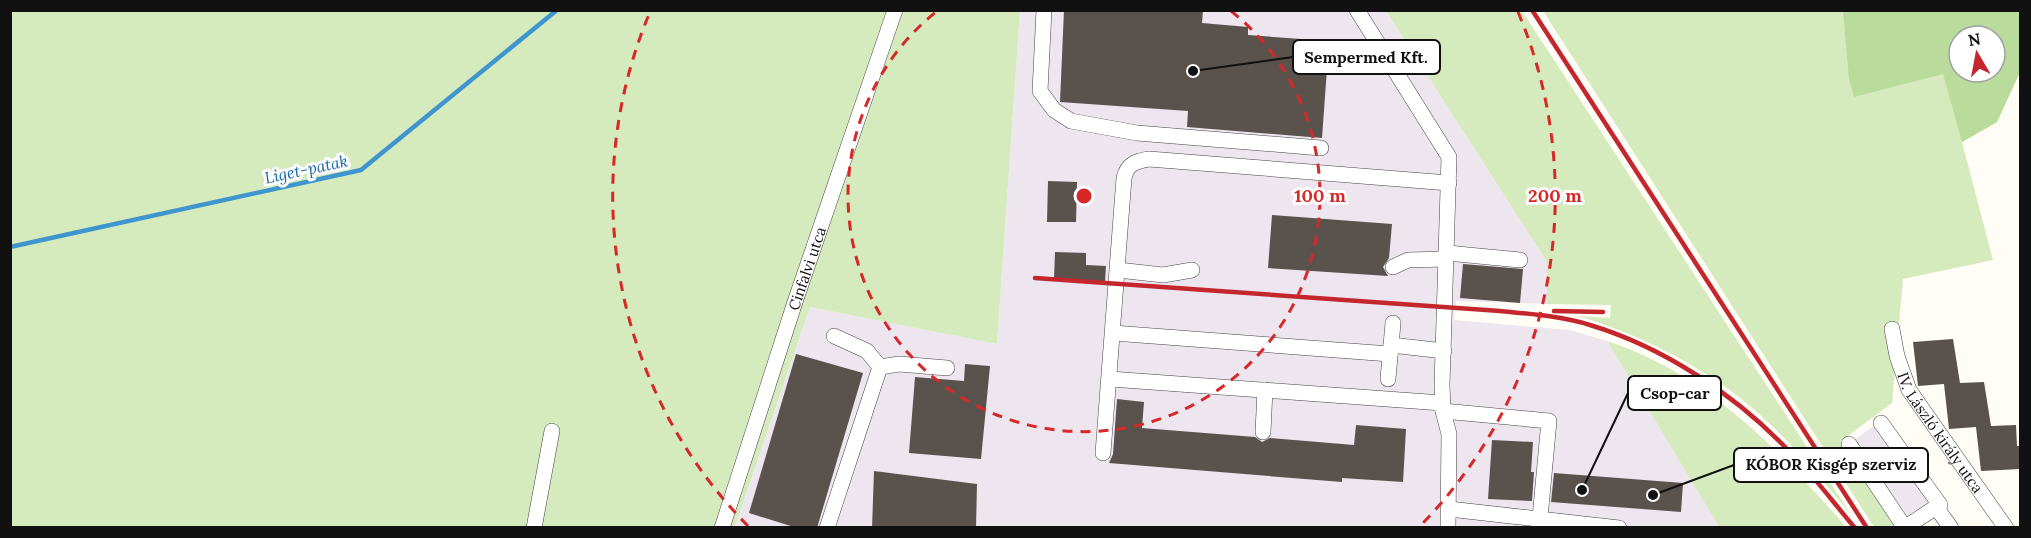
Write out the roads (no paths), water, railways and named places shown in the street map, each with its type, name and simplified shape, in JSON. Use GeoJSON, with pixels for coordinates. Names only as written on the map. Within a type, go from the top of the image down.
{"type":"FeatureCollection","features":[{"type":"Feature","properties":{"kind":"street","name":"Cinfalvi utca"},"geometry":{"type":"LineString","coordinates":[[722,528],[795,302],[895,10]]}},
{"type":"Feature","properties":{"kind":"street"},"geometry":{"type":"LineString","coordinates":[[1044,10],[1040,91],[1054,110],[1071,121],[1137,133],[1321,148]]}},
{"type":"Feature","properties":{"kind":"street"},"geometry":{"type":"LineString","coordinates":[[1357,10],[1446,150],[1450,163],[1443,407],[1449,434],[1448,528]]}},
{"type":"Feature","properties":{"kind":"street"},"geometry":{"type":"LineString","coordinates":[[1103,453],[1124,178],[1129,166],[1141,160],[1449,183]]}},
{"type":"Feature","properties":{"kind":"street"},"geometry":{"type":"LineString","coordinates":[[1393,267],[1408,260],[1446,256],[1520,260]]}},
{"type":"Feature","properties":{"kind":"street"},"geometry":{"type":"LineString","coordinates":[[1118,270],[1163,275],[1192,270]]}},
{"type":"Feature","properties":{"kind":"street"},"geometry":{"type":"LineString","coordinates":[[1388,379],[1393,323]]}},
{"type":"Feature","properties":{"kind":"street","name":"IV. László király utca"},"geometry":{"type":"LineString","coordinates":[[1892,328],[1897,356],[1909,390],[2006,528]]}},
{"type":"Feature","properties":{"kind":"street"},"geometry":{"type":"LineString","coordinates":[[1113,333],[1390,350],[1444,351]]}},
{"type":"Feature","properties":{"kind":"street"},"geometry":{"type":"LineString","coordinates":[[834,336],[867,351],[880,367]]}},
{"type":"Feature","properties":{"kind":"street"},"geometry":{"type":"LineString","coordinates":[[880,367],[899,364],[947,368]]}},
{"type":"Feature","properties":{"kind":"street"},"geometry":{"type":"LineString","coordinates":[[827,528],[880,367]]}},
{"type":"Feature","properties":{"kind":"street"},"geometry":{"type":"LineString","coordinates":[[1110,379],[1265,390],[1443,407],[1549,421],[1540,518]]}},
{"type":"Feature","properties":{"kind":"street"},"geometry":{"type":"LineString","coordinates":[[1263,432],[1265,390]]}},
{"type":"Feature","properties":{"kind":"street"},"geometry":{"type":"LineString","coordinates":[[1849,444],[1905,527],[1940,505],[1881,423]]}},
{"type":"Feature","properties":{"kind":"street"},"geometry":{"type":"LineString","coordinates":[[534,528],[552,431]]}},
{"type":"Feature","properties":{"kind":"street"},"geometry":{"type":"LineString","coordinates":[[1936,507],[1951,528]]}},
{"type":"Feature","properties":{"kind":"street"},"geometry":{"type":"LineString","coordinates":[[1449,509],[1619,528]]}},
{"type":"Feature","properties":{"kind":"waterway","name":"Liget-patak"},"geometry":{"type":"LineString","coordinates":[[10,247],[361,170],[557,10]]}},
{"type":"Feature","properties":{"kind":"railway"},"geometry":{"type":"LineString","coordinates":[[1532,10],[1867,528]]}},
{"type":"Feature","properties":{"kind":"railway"},"geometry":{"type":"LineString","coordinates":[[1035,278],[1500,311],[1557,317],[1590,325],[1617,334],[1670,359],[1696,374],[1744,409],[1795,457],[1855,528]]}},
{"type":"Feature","properties":{"kind":"railway"},"geometry":{"type":"LineString","coordinates":[[1554,311],[1603,312]]}},
{"type":"Feature","properties":{"kind":"place","name":"Sempermed Kft."},"geometry":{"type":"Point","coordinates":[1193,71]}},
{"type":"Feature","properties":{"kind":"place","name":"Csop-car"},"geometry":{"type":"Point","coordinates":[1582,490]}},
{"type":"Feature","properties":{"kind":"place","name":"KÓBOR Kisgép szerviz"},"geometry":{"type":"Point","coordinates":[1653,495]}}]}
